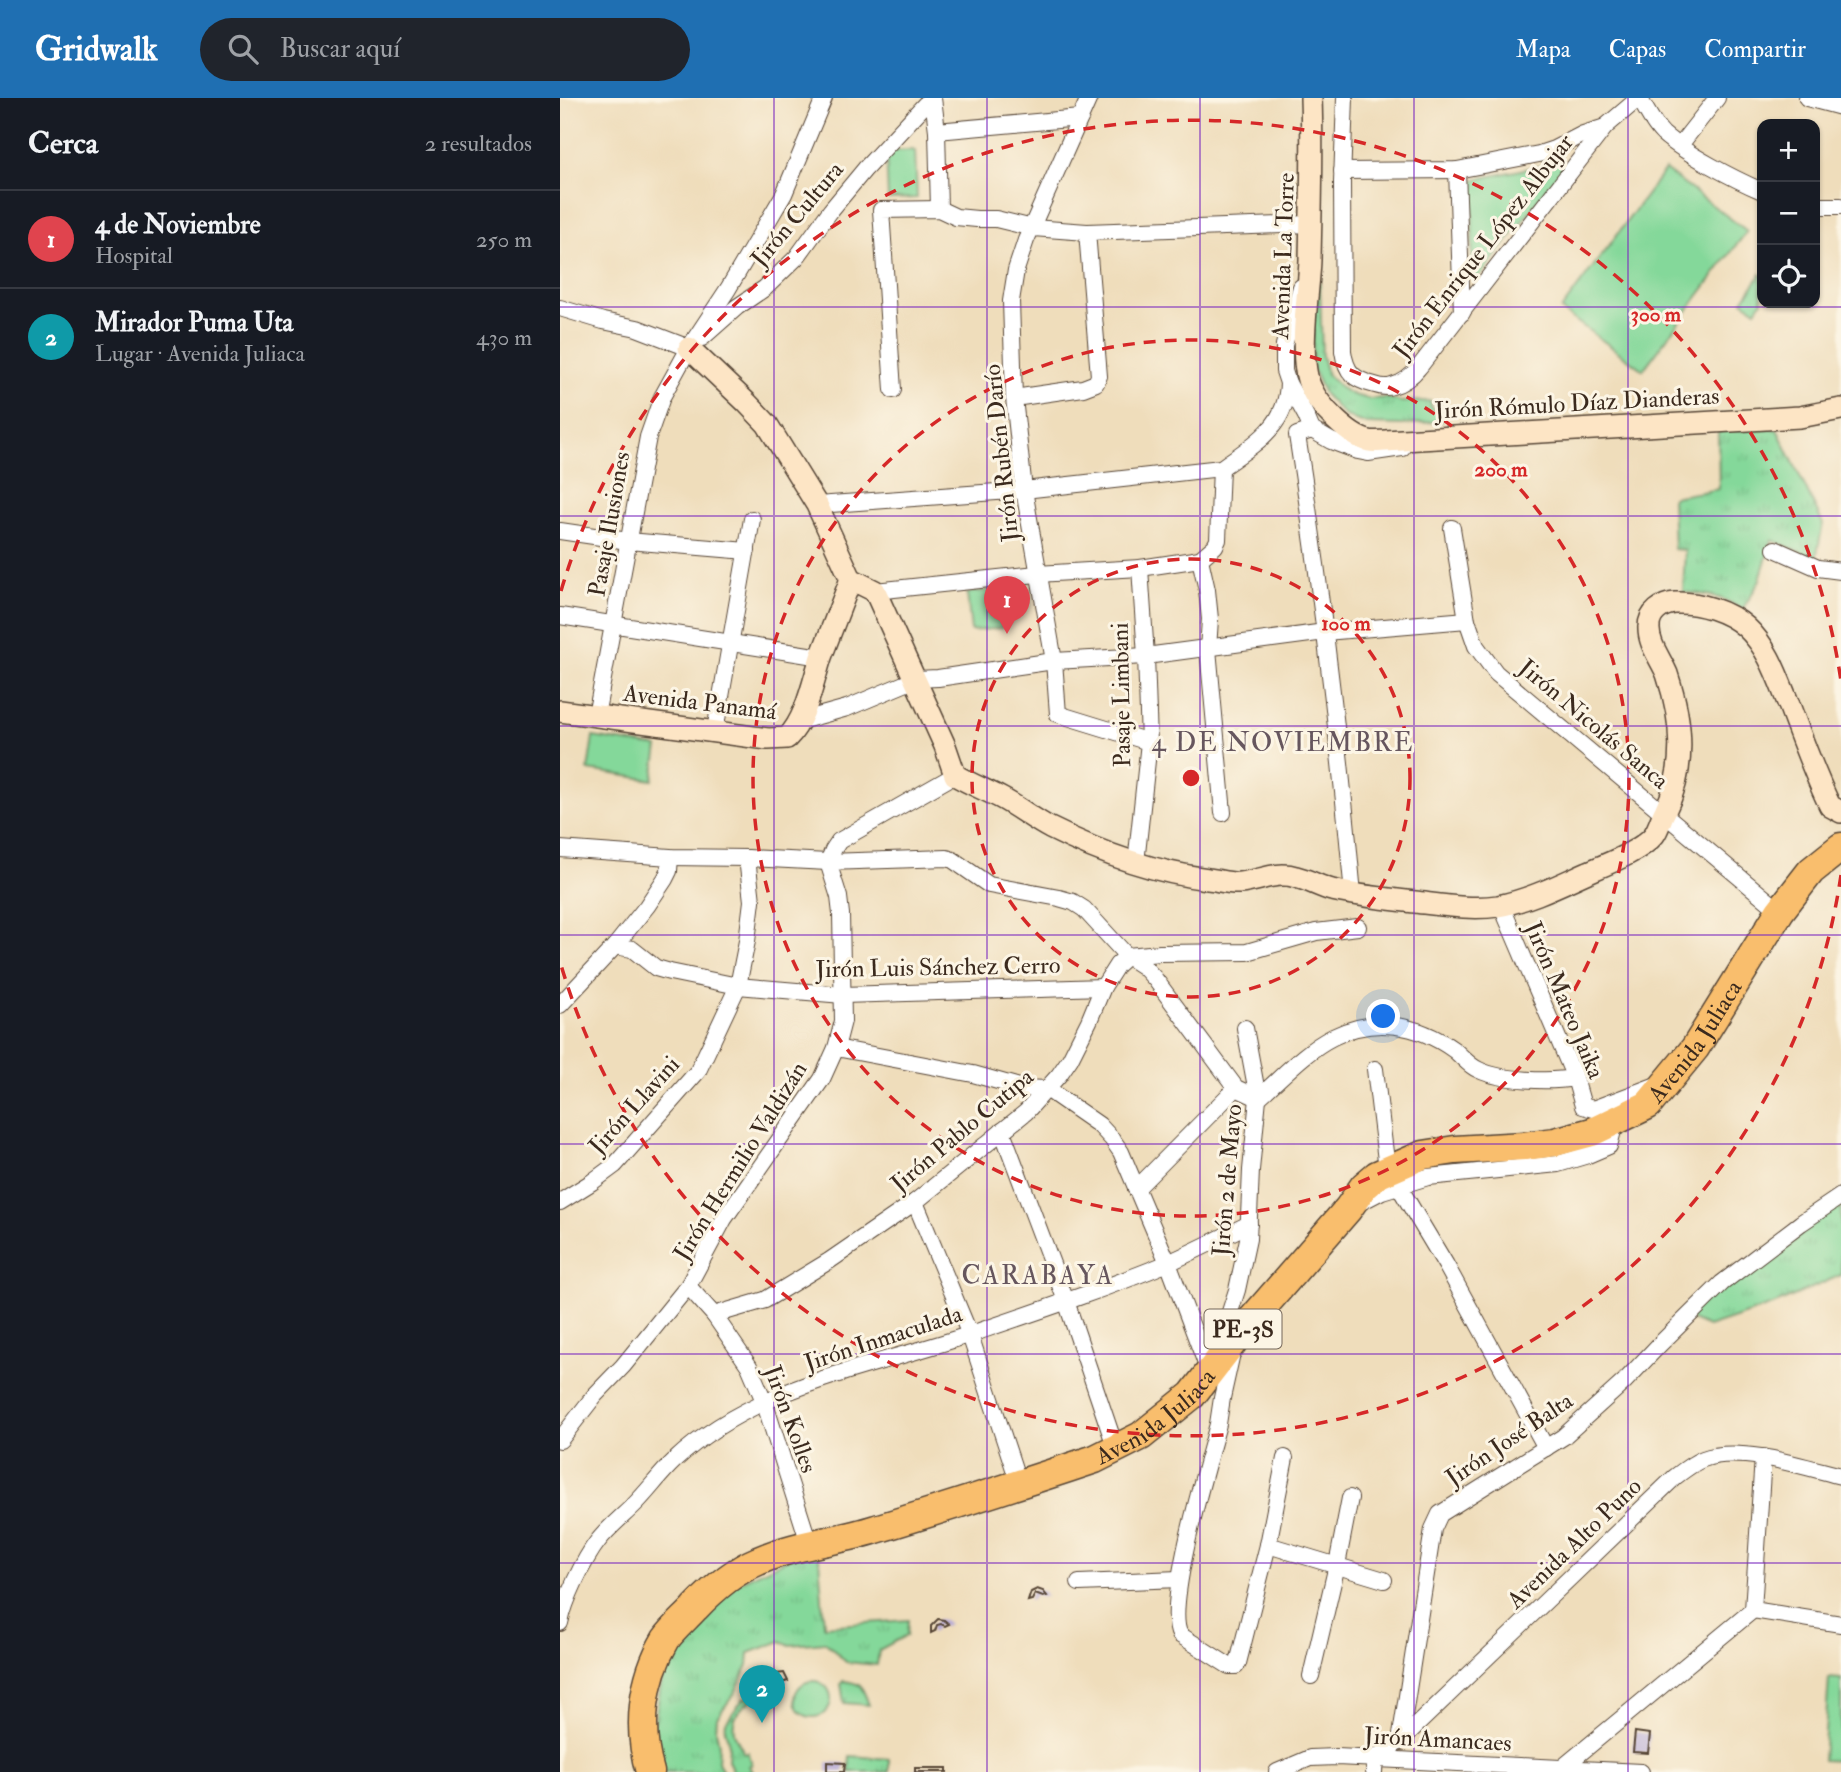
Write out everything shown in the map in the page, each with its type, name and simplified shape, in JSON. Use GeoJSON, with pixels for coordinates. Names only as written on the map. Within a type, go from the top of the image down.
{"type":"FeatureCollection","features":[{"type":"Feature","properties":{"kind":"highway","name":"Avenida Juliaca"},"geometry":{"type":"LineString","coordinates":[[650,1772],[643,1735],[647,1685],[667,1638],[706,1595],[757,1561],[809,1543],[869,1531],[1019,1484],[1095,1459],[1142,1436],[1192,1395],[1236,1338],[1348,1209],[1364,1186],[1377,1175],[1393,1177],[1423,1154],[1555,1142],[1615,1123],[1648,1105],[1695,1048],[1780,911],[1811,871],[1841,847]]}},
{"type":"Feature","properties":{"kind":"street","name":"Pasaje Ilusiones"},"geometry":{"type":"LineString","coordinates":[[596,716],[648,437],[662,397],[784,194],[824,98]]}},
{"type":"Feature","properties":{"kind":"street","name":"Jirón Cultura"},"geometry":{"type":"LineString","coordinates":[[689,348],[737,307],[765,288],[797,257],[865,169],[932,98]]}},
{"type":"Feature","properties":{"kind":"street"},"geometry":{"type":"LineString","coordinates":[[932,98],[937,131],[939,209]]}},
{"type":"Feature","properties":{"kind":"street","name":"Jirón Rubén Darío"},"geometry":{"type":"LineString","coordinates":[[1089,98],[1022,251],[1013,284],[1011,301],[1014,398],[1024,489],[1054,661],[1057,710],[1061,716],[1149,742]]}},
{"type":"Feature","properties":{"kind":"street","name":"Avenida La Torre"},"geometry":{"type":"LineString","coordinates":[[1311,98],[1313,156],[1305,367],[1310,388],[1325,410]]}},
{"type":"Feature","properties":{"kind":"street"},"geometry":{"type":"LineString","coordinates":[[1345,98],[1342,171],[1457,170],[1539,154],[1605,127],[1639,98],[1650,118],[1664,134],[1696,156],[1757,188]]}},
{"type":"Feature","properties":{"kind":"street"},"geometry":{"type":"LineString","coordinates":[[1680,145],[1717,98]]}},
{"type":"Feature","properties":{"kind":"street"},"geometry":{"type":"LineString","coordinates":[[1807,98],[1841,107]]}},
{"type":"Feature","properties":{"kind":"street"},"geometry":{"type":"LineString","coordinates":[[937,131],[1080,118]]}},
{"type":"Feature","properties":{"kind":"street","name":"Jirón Enrique López Albujar"},"geometry":{"type":"LineString","coordinates":[[1342,171],[1344,359],[1354,378],[1381,387],[1390,387],[1413,375],[1605,127]]}},
{"type":"Feature","properties":{"kind":"street"},"geometry":{"type":"LineString","coordinates":[[1457,170],[1462,313]]}},
{"type":"Feature","properties":{"kind":"street"},"geometry":{"type":"LineString","coordinates":[[1820,206],[1841,206]]}},
{"type":"Feature","properties":{"kind":"street"},"geometry":{"type":"LineString","coordinates":[[893,390],[881,210],[939,209],[956,217],[996,219],[1033,228],[1087,232],[1310,224]]}},
{"type":"Feature","properties":{"kind":"street"},"geometry":{"type":"LineString","coordinates":[[1014,398],[1083,388],[1096,383],[1099,376],[1087,232]]}},
{"type":"Feature","properties":{"kind":"street"},"geometry":{"type":"LineString","coordinates":[[1310,261],[1284,345],[1284,371],[1306,416],[1314,546],[1353,894]]}},
{"type":"Feature","properties":{"kind":"street"},"geometry":{"type":"LineString","coordinates":[[560,308],[637,328],[689,348],[767,424],[817,505],[851,579],[875,591],[1037,573],[1140,568],[1200,559],[1218,540],[1221,468]]}},
{"type":"Feature","properties":{"kind":"street"},"geometry":{"type":"LineString","coordinates":[[817,505],[1024,489],[1221,468],[1267,434],[1283,407],[1288,383]]}},
{"type":"Feature","properties":{"kind":"street","name":"Jirón Rómulo Díaz Dianderas"},"geometry":{"type":"LineString","coordinates":[[1325,410],[1368,441],[1800,417],[1840,411]]}},
{"type":"Feature","properties":{"kind":"street"},"geometry":{"type":"LineString","coordinates":[[1267,434],[1305,433],[1368,453],[1406,447],[1442,437]]}},
{"type":"Feature","properties":{"kind":"street"},"geometry":{"type":"LineString","coordinates":[[715,731],[752,519]]}},
{"type":"Feature","properties":{"kind":"street","name":"Jirón Nicolás Sanca"},"geometry":{"type":"LineString","coordinates":[[1452,528],[1467,620],[1476,646],[1496,673],[1780,911]]}},
{"type":"Feature","properties":{"kind":"street"},"geometry":{"type":"LineString","coordinates":[[560,531],[628,541],[747,551]]}},
{"type":"Feature","properties":{"kind":"street"},"geometry":{"type":"LineString","coordinates":[[1775,549],[1818,568],[1841,572]]}},
{"type":"Feature","properties":{"kind":"street"},"geometry":{"type":"LineString","coordinates":[[1200,559],[1210,619],[1208,649],[1223,813]]}},
{"type":"Feature","properties":{"kind":"street","name":"Pasaje Limbani"},"geometry":{"type":"LineString","coordinates":[[1136,863],[1149,742],[1140,568]]}},
{"type":"Feature","properties":{"kind":"street","name":"Avenida Panamá"},"geometry":{"type":"LineString","coordinates":[[560,712],[778,740],[787,738],[800,721],[851,579]]}},
{"type":"Feature","properties":{"kind":"street"},"geometry":{"type":"LineString","coordinates":[[875,591],[916,679],[955,775],[1050,828],[1136,863],[1186,876],[1241,883],[1273,875],[1285,875],[1307,880],[1330,890],[1353,894],[1484,907],[1501,905],[1559,885],[1637,848],[1655,834],[1669,803],[1680,758],[1681,734],[1666,673],[1648,629],[1659,608],[1674,603],[1715,610],[1745,625],[1759,641],[1773,667],[1825,797],[1830,806],[1841,812]]}},
{"type":"Feature","properties":{"kind":"street"},"geometry":{"type":"LineString","coordinates":[[560,616],[821,657]]}},
{"type":"Feature","properties":{"kind":"street"},"geometry":{"type":"LineString","coordinates":[[800,721],[847,708],[916,679],[1054,661],[1146,656],[1325,632],[1467,620]]}},
{"type":"Feature","properties":{"kind":"street"},"geometry":{"type":"LineString","coordinates":[[828,862],[839,841],[955,775]]}},
{"type":"Feature","properties":{"kind":"street"},"geometry":{"type":"LineString","coordinates":[[560,849],[670,857],[828,862],[947,858],[989,885],[1073,902],[1084,909],[1127,956],[1144,967],[1155,979],[1236,1088],[1258,1098],[1316,1047],[1352,1028],[1370,1025],[1411,1028],[1427,1034],[1455,1051],[1477,1070],[1486,1073],[1522,1079],[1575,1078]]}},
{"type":"Feature","properties":{"kind":"street"},"geometry":{"type":"LineString","coordinates":[[560,1005],[615,946],[659,891],[669,872],[670,857]]}},
{"type":"Feature","properties":{"kind":"street","name":"Jirón Llavini"},"geometry":{"type":"LineString","coordinates":[[560,1202],[615,1165],[698,1071],[738,986],[752,901],[747,858]]}},
{"type":"Feature","properties":{"kind":"street","name":"Jirón Hermilio Valdizán"},"geometry":{"type":"LineString","coordinates":[[560,1440],[688,1286],[724,1219],[822,1079],[836,1048],[843,1021],[841,914],[839,897],[828,862]]}},
{"type":"Feature","properties":{"kind":"street","name":"Jirón Mateo Jaika"},"geometry":{"type":"LineString","coordinates":[[1501,905],[1575,1078],[1583,1106],[1594,1109],[1668,1080]]}},
{"type":"Feature","properties":{"kind":"street"},"geometry":{"type":"LineString","coordinates":[[1127,956],[1247,952],[1316,932],[1358,927]]}},
{"type":"Feature","properties":{"kind":"street","name":"Jirón Luis Sánchez Cerro"},"geometry":{"type":"LineString","coordinates":[[615,946],[632,949],[656,968],[738,986],[843,995],[1103,987]]}},
{"type":"Feature","properties":{"kind":"street","name":"Jirón Pablo Cutipa"},"geometry":{"type":"LineString","coordinates":[[714,1315],[765,1300],[829,1261],[915,1202],[1026,1112],[1070,1059],[1103,987],[1117,965],[1127,956]]}},
{"type":"Feature","properties":{"kind":"street","name":"Jirón 2 de Mayo"},"geometry":{"type":"LineString","coordinates":[[1210,1374],[1237,1290],[1248,1239],[1258,1098],[1245,1028]]}},
{"type":"Feature","properties":{"kind":"street"},"geometry":{"type":"LineString","coordinates":[[836,1048],[973,1074],[1023,1088],[1046,1090],[1099,1125],[1121,1152],[1168,1262],[1210,1374]]}},
{"type":"Feature","properties":{"kind":"street"},"geometry":{"type":"LineString","coordinates":[[1375,1069],[1393,1177],[1446,1265],[1546,1448]]}},
{"type":"Feature","properties":{"kind":"street"},"geometry":{"type":"LineString","coordinates":[[1136,1189],[1236,1088]]}},
{"type":"Feature","properties":{"kind":"street"},"geometry":{"type":"LineString","coordinates":[[1003,1130],[1066,1301],[1116,1449]]}},
{"type":"Feature","properties":{"kind":"street","name":"Jirón José Balta"},"geometry":{"type":"LineString","coordinates":[[1400,1741],[1436,1520],[1446,1509],[1563,1437],[1603,1402],[1722,1283],[1841,1196]]}},
{"type":"Feature","properties":{"kind":"street"},"geometry":{"type":"LineString","coordinates":[[915,1202],[970,1335],[1019,1484]]}},
{"type":"Feature","properties":{"kind":"street","name":"Jirón Inmaculada"},"geometry":{"type":"LineString","coordinates":[[560,1623],[562,1611],[572,1589],[598,1541],[674,1461],[711,1432],[764,1401],[1066,1301],[1168,1262],[1249,1224]]}},
{"type":"Feature","properties":{"kind":"street","name":"Jirón Kolles"},"geometry":{"type":"LineString","coordinates":[[688,1286],[714,1315],[749,1366],[764,1401],[809,1543]]}},
{"type":"Feature","properties":{"kind":"street"},"geometry":{"type":"LineString","coordinates":[[1236,1338],[1218,1424],[1179,1579],[1176,1619],[1180,1635],[1228,1666],[1236,1666],[1268,1545],[1285,1458]]}},
{"type":"Feature","properties":{"kind":"street","name":"Avenida Alto Puno"},"geometry":{"type":"LineString","coordinates":[[1375,1765],[1675,1477],[1704,1459],[1718,1456],[1763,1457],[1841,1476]]}},
{"type":"Feature","properties":{"kind":"street"},"geometry":{"type":"LineString","coordinates":[[1562,1768],[1754,1610],[1763,1457]]}},
{"type":"Feature","properties":{"kind":"street"},"geometry":{"type":"LineString","coordinates":[[1311,1676],[1350,1497]]}},
{"type":"Feature","properties":{"kind":"street"},"geometry":{"type":"LineString","coordinates":[[1268,1545],[1384,1580]]}},
{"type":"Feature","properties":{"kind":"street"},"geometry":{"type":"LineString","coordinates":[[1080,1583],[1179,1579]]}},
{"type":"Feature","properties":{"kind":"street"},"geometry":{"type":"LineString","coordinates":[[1754,1610],[1841,1624]]}},
{"type":"Feature","properties":{"kind":"street","name":"Jirón Amancaes"},"geometry":{"type":"LineString","coordinates":[[1277,1772],[1301,1766],[1310,1758],[1329,1757],[1375,1765],[1641,1772]]}},
{"type":"Feature","properties":{"kind":"green space"},"geometry":{"type":"Polygon","coordinates":[[[915,150],[917,198],[888,199],[886,151],[915,150]]]}},
{"type":"Feature","properties":{"kind":"green space"},"geometry":{"type":"Polygon","coordinates":[[[1559,162],[1564,167],[1481,275],[1475,277],[1472,274],[1473,182],[1559,162]]]}},
{"type":"Feature","properties":{"kind":"green space"},"geometry":{"type":"Polygon","coordinates":[[[1665,170],[1747,231],[1643,370],[1561,310],[1665,170]]]}},
{"type":"Feature","properties":{"kind":"green space"},"geometry":{"type":"Polygon","coordinates":[[[1318,217],[1322,356],[1327,374],[1342,389],[1353,395],[1401,402],[1430,401],[1432,409],[1444,411],[1443,421],[1402,425],[1367,424],[1344,415],[1324,394],[1312,367],[1318,217]]]}},
{"type":"Feature","properties":{"kind":"green space"},"geometry":{"type":"Polygon","coordinates":[[[1757,280],[1756,310],[1743,301],[1757,280]]]}},
{"type":"Feature","properties":{"kind":"green space"},"geometry":{"type":"Polygon","coordinates":[[[1777,429],[1823,524],[1816,558],[1772,540],[1759,582],[1742,610],[1721,599],[1683,592],[1685,550],[1674,549],[1672,497],[1719,489],[1718,431],[1777,429]]]}},
{"type":"Feature","properties":{"kind":"green space"},"geometry":{"type":"Polygon","coordinates":[[[998,589],[1002,628],[971,631],[967,593],[998,589]]]}},
{"type":"Feature","properties":{"kind":"green space"},"geometry":{"type":"Polygon","coordinates":[[[593,737],[658,747],[653,780],[588,770],[593,737]]]}},
{"type":"Feature","properties":{"kind":"green space"},"geometry":{"type":"Polygon","coordinates":[[[1841,1192],[1841,1275],[1773,1305],[1708,1327],[1682,1316],[1841,1192]]]}},
{"type":"Feature","properties":{"kind":"green space"},"geometry":{"type":"Polygon","coordinates":[[[818,1545],[824,1626],[908,1620],[907,1635],[879,1650],[877,1665],[846,1662],[825,1642],[790,1645],[781,1641],[749,1653],[748,1665],[735,1693],[717,1717],[718,1762],[723,1772],[657,1772],[652,1734],[665,1663],[717,1592],[818,1545]]]}},
{"type":"Feature","properties":{"kind":"green space"},"geometry":{"type":"Polygon","coordinates":[[[1829,1678],[1841,1679],[1841,1761],[1823,1760],[1829,1678]]]}},
{"type":"Feature","properties":{"kind":"green space"},"geometry":{"type":"Polygon","coordinates":[[[813,1681],[826,1686],[831,1699],[826,1712],[813,1717],[800,1712],[795,1699],[800,1686],[813,1681]]]}},
{"type":"Feature","properties":{"kind":"green space"},"geometry":{"type":"Polygon","coordinates":[[[843,1681],[861,1687],[869,1705],[844,1703],[841,1684],[843,1681]]]}},
{"type":"Feature","properties":{"kind":"green space"},"geometry":{"type":"Polygon","coordinates":[[[749,1697],[752,1700],[738,1713],[733,1727],[744,1753],[748,1752],[752,1772],[733,1772],[728,1760],[726,1722],[744,1698],[749,1697]]]}},
{"type":"Feature","properties":{"kind":"green space"},"geometry":{"type":"Polygon","coordinates":[[[850,1756],[889,1759],[889,1772],[849,1772],[850,1756]]]}},
{"type":"Feature","properties":{"kind":"building"},"geometry":{"type":"Polygon","coordinates":[[[1037,1589],[1047,1596],[1035,1594],[1032,1600],[1028,1601],[1031,1592],[1037,1589]]]}},
{"type":"Feature","properties":{"kind":"building"},"geometry":{"type":"Polygon","coordinates":[[[938,1619],[949,1624],[937,1625],[931,1633],[931,1626],[938,1619]]]}},
{"type":"Feature","properties":{"kind":"building"},"geometry":{"type":"Polygon","coordinates":[[[784,1673],[788,1681],[769,1689],[765,1681],[776,1674],[784,1673]]]}},
{"type":"Feature","properties":{"kind":"building"},"geometry":{"type":"Polygon","coordinates":[[[1635,1732],[1650,1734],[1648,1753],[1633,1752],[1635,1732]]]}},
{"type":"Feature","properties":{"kind":"building"},"geometry":{"type":"Polygon","coordinates":[[[827,1762],[845,1763],[844,1772],[827,1772],[827,1762]]]}},
{"type":"Feature","properties":{"kind":"building"},"geometry":{"type":"Polygon","coordinates":[[[915,1768],[947,1768],[947,1772],[915,1772],[915,1768]]]}},
{"type":"Feature","properties":{"kind":"place","name":"4 de Noviembre"},"geometry":{"type":"Point","coordinates":[1007,634]}},
{"type":"Feature","properties":{"kind":"place","name":"Mirador Puma Uta"},"geometry":{"type":"Point","coordinates":[762,1723]}},
{"type":"Feature","properties":{"kind":"district","name":"4 DE NOVIEMBRE"},"geometry":{"type":"Point","coordinates":[1283,742]}},
{"type":"Feature","properties":{"kind":"district","name":"CARABAYA"},"geometry":{"type":"Point","coordinates":[1038,1275]}}]}
